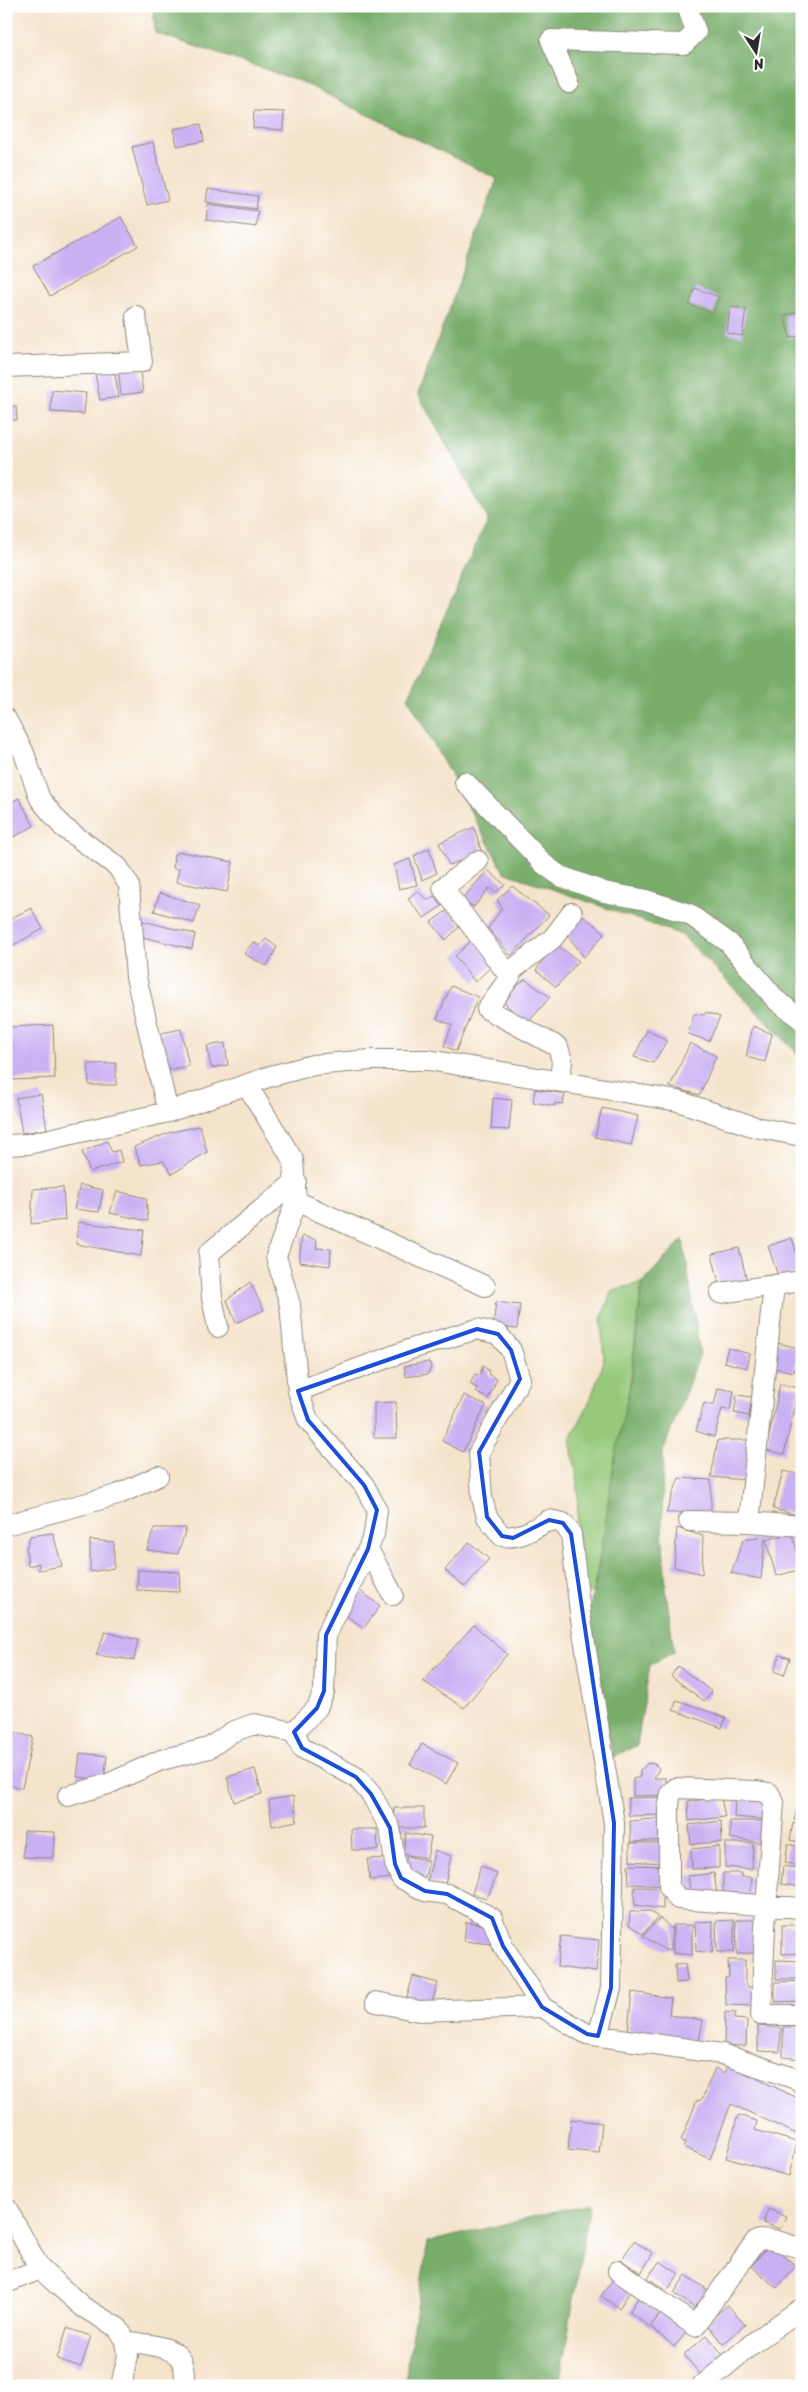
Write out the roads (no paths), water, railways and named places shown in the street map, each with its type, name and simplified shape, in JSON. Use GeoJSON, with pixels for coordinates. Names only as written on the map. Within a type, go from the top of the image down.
{"type":"FeatureCollection","features":[{"type":"Feature","properties":{"kind":"street"},"geometry":{"type":"LineString","coordinates":[[569,83],[551,40],[684,44],[696,32],[687,6]]}},
{"type":"Feature","properties":{"kind":"street"},"geometry":{"type":"LineString","coordinates":[[6,367],[142,362],[136,316]]}},
{"type":"Feature","properties":{"kind":"street"},"geometry":{"type":"LineString","coordinates":[[6,719],[24,753],[40,800],[63,827],[118,867],[129,884],[136,977],[168,1112]]}},
{"type":"Feature","properties":{"kind":"street"},"geometry":{"type":"LineString","coordinates":[[465,782],[545,865],[560,876],[604,892],[646,900],[689,914],[729,943],[776,1000],[802,1020]]}},
{"type":"Feature","properties":{"kind":"street"},"geometry":{"type":"LineString","coordinates":[[478,861],[443,888],[510,977],[487,1009],[558,1047],[562,1061],[560,1081]]}},
{"type":"Feature","properties":{"kind":"street"},"geometry":{"type":"LineString","coordinates":[[507,974],[553,938],[572,913]]}},
{"type":"Feature","properties":{"kind":"street"},"geometry":{"type":"LineString","coordinates":[[6,1144],[28,1144],[168,1112],[271,1076],[314,1064],[371,1060],[428,1060],[678,1101],[755,1127],[802,1136]]}},
{"type":"Feature","properties":{"kind":"street"},"geometry":{"type":"LineString","coordinates":[[247,1085],[294,1160],[296,1201],[276,1256],[290,1305],[298,1391],[308,1420],[364,1485],[377,1510],[374,1534],[368,1549],[326,1635],[324,1691],[317,1708],[294,1732]]}},
{"type":"Feature","properties":{"kind":"street"},"geometry":{"type":"LineString","coordinates":[[218,1327],[212,1298],[209,1252],[296,1181]]}},
{"type":"Feature","properties":{"kind":"street"},"geometry":{"type":"LineString","coordinates":[[296,1201],[485,1286]]}},
{"type":"Feature","properties":{"kind":"street"},"geometry":{"type":"LineString","coordinates":[[720,1293],[802,1281]]}},
{"type":"Feature","properties":{"kind":"street"},"geometry":{"type":"LineString","coordinates":[[749,1522],[774,1285]]}},
{"type":"Feature","properties":{"kind":"street"},"geometry":{"type":"LineString","coordinates":[[298,1391],[411,1349],[477,1329],[498,1334],[511,1350],[520,1379],[479,1452],[482,1498],[487,1517],[502,1536],[513,1538],[549,1520],[563,1523],[571,1534],[580,1613],[614,1823],[611,1988],[598,2036]]}},
{"type":"Feature","properties":{"kind":"street"},"geometry":{"type":"LineString","coordinates":[[6,1525],[117,1495],[158,1476]]}},
{"type":"Feature","properties":{"kind":"street"},"geometry":{"type":"LineString","coordinates":[[689,1521],[749,1522],[802,1526]]}},
{"type":"Feature","properties":{"kind":"street"},"geometry":{"type":"LineString","coordinates":[[368,1549],[393,1595]]}},
{"type":"Feature","properties":{"kind":"street"},"geometry":{"type":"LineString","coordinates":[[68,1796],[108,1784],[161,1760],[209,1748],[232,1732],[254,1724],[294,1732]]}},
{"type":"Feature","properties":{"kind":"street"},"geometry":{"type":"LineString","coordinates":[[294,1732],[302,1748],[356,1776],[371,1794],[390,1828],[395,1864],[401,1878],[425,1891],[447,1894],[492,1918],[503,1946],[542,2007],[587,2034],[722,2054],[799,2080],[802,2084]]}},
{"type":"Feature","properties":{"kind":"street"},"geometry":{"type":"LineString","coordinates":[[802,1908],[766,1906],[678,1899],[669,1887],[669,1804],[671,1792],[676,1788],[769,1793],[774,1802],[766,1906],[761,2016],[802,2015]]}},
{"type":"Feature","properties":{"kind":"street"},"geometry":{"type":"LineString","coordinates":[[376,2002],[419,2011],[542,2007]]}},
{"type":"Feature","properties":{"kind":"street"},"geometry":{"type":"LineString","coordinates":[[6,2207],[40,2269],[83,2307],[118,2328],[126,2341],[128,2354],[121,2386]]}},
{"type":"Feature","properties":{"kind":"street"},"geometry":{"type":"LineString","coordinates":[[618,2271],[695,2326],[755,2242],[762,2238],[768,2238],[802,2248]]}},
{"type":"Feature","properties":{"kind":"street"},"geometry":{"type":"LineString","coordinates":[[6,2283],[40,2269]]}},
{"type":"Feature","properties":{"kind":"street"},"geometry":{"type":"LineString","coordinates":[[702,2386],[753,2343],[802,2308]]}},
{"type":"Feature","properties":{"kind":"street"},"geometry":{"type":"LineString","coordinates":[[126,2341],[173,2351],[182,2359],[186,2372],[184,2386]]}}]}
